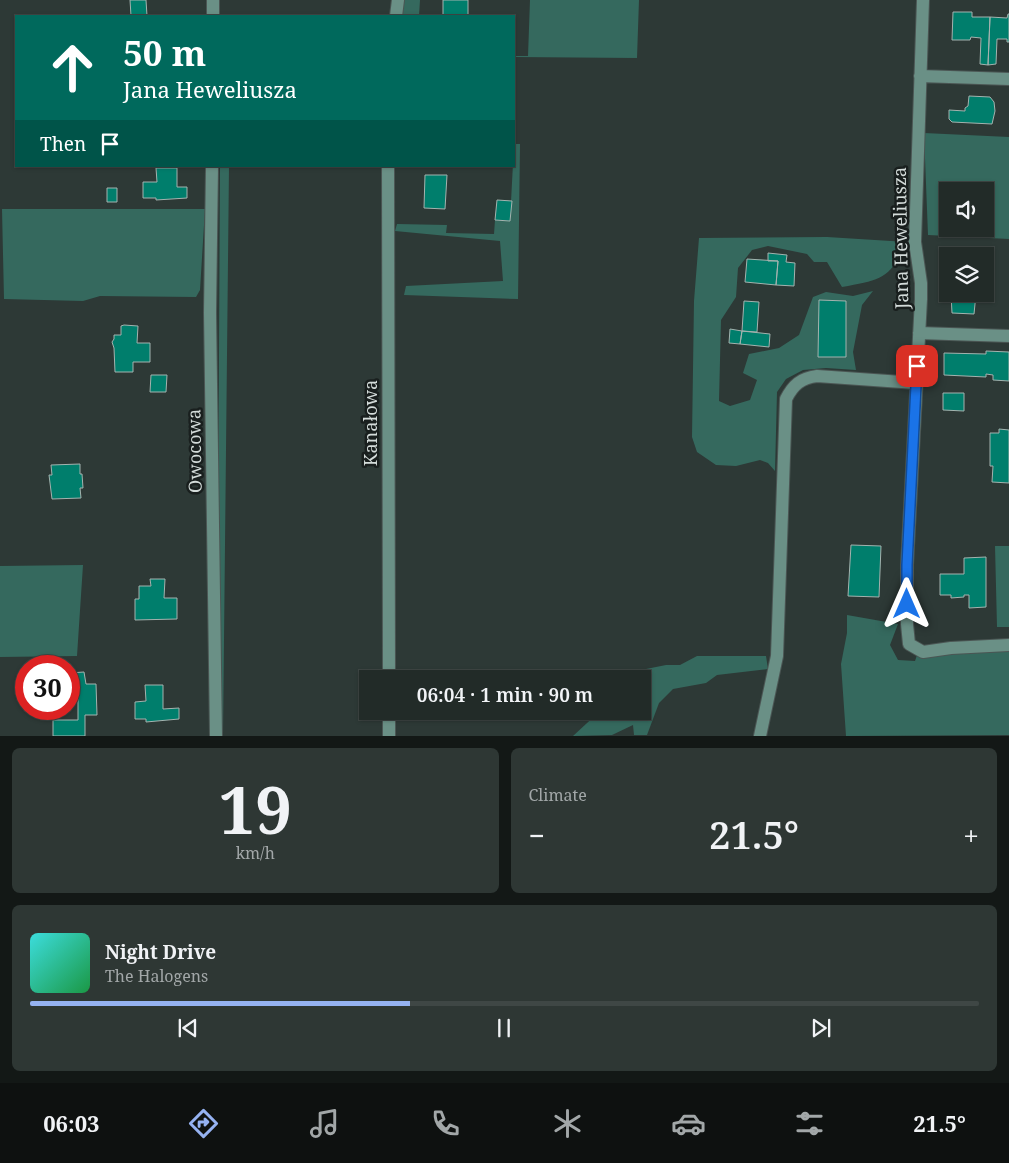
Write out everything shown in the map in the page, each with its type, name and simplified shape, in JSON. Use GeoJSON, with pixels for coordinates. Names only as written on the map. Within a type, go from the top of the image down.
{"type":"FeatureCollection","features":[{"type":"Feature","properties":{"kind":"street"},"geometry":{"type":"LineString","coordinates":[[213,0],[213,15]]}},
{"type":"Feature","properties":{"kind":"street"},"geometry":{"type":"LineString","coordinates":[[396,15],[398,0]]}},
{"type":"Feature","properties":{"kind":"street","name":"Jana Heweliusza"},"geometry":{"type":"LineString","coordinates":[[923,0],[916,242],[921,283],[907,565],[909,644],[923,652],[952,648],[1009,645]]}},
{"type":"Feature","properties":{"kind":"street"},"geometry":{"type":"LineString","coordinates":[[920,76],[1009,79]]}},
{"type":"Feature","properties":{"kind":"street","name":"Owocowa"},"geometry":{"type":"LineString","coordinates":[[212,167],[210,313],[216,736]]}},
{"type":"Feature","properties":{"kind":"street","name":"Kanałowa"},"geometry":{"type":"LineString","coordinates":[[388,167],[389,670]]}},
{"type":"Feature","properties":{"kind":"street"},"geometry":{"type":"LineString","coordinates":[[919,333],[1009,336]]}},
{"type":"Feature","properties":{"kind":"street"},"geometry":{"type":"LineString","coordinates":[[760,736],[777,656],[786,398],[791,389],[807,377],[817,376],[916,383]]}},
{"type":"Feature","properties":{"kind":"street"},"geometry":{"type":"LineString","coordinates":[[388,736],[389,720]]}},
{"type":"Feature","properties":{"kind":"green space"},"geometry":{"type":"Polygon","coordinates":[[[401,0],[420,0],[419,15],[400,15],[401,0]]]}},
{"type":"Feature","properties":{"kind":"green space"},"geometry":{"type":"Polygon","coordinates":[[[530,0],[639,0],[637,58],[515,57],[528,56],[530,0]]]}},
{"type":"Feature","properties":{"kind":"green space"},"geometry":{"type":"Polygon","coordinates":[[[924,133],[1009,137],[1009,239],[968,237],[994,237],[994,182],[939,182],[939,236],[928,235],[924,133]]]}},
{"type":"Feature","properties":{"kind":"green space"},"geometry":{"type":"Polygon","coordinates":[[[515,144],[520,144],[518,299],[404,295],[406,286],[503,281],[500,241],[395,231],[397,224],[447,225],[446,233],[494,234],[495,220],[510,221],[515,144]]]}},
{"type":"Feature","properties":{"kind":"green space"},"geometry":{"type":"Polygon","coordinates":[[[220,167],[229,167],[223,735],[217,736],[220,167]]]}},
{"type":"Feature","properties":{"kind":"green space"},"geometry":{"type":"Polygon","coordinates":[[[2,209],[205,209],[200,290],[196,297],[100,296],[83,301],[4,299],[2,209]]]}},
{"type":"Feature","properties":{"kind":"green space"},"geometry":{"type":"Polygon","coordinates":[[[827,237],[907,242],[895,264],[883,276],[842,287],[827,262],[814,262],[807,254],[768,246],[752,250],[738,268],[736,297],[721,320],[719,401],[730,406],[750,400],[757,380],[743,373],[749,354],[779,348],[799,335],[813,297],[826,292],[853,296],[873,291],[862,305],[853,352],[856,370],[826,368],[803,370],[786,379],[777,392],[775,471],[768,463],[760,460],[736,466],[716,465],[697,452],[692,437],[694,301],[699,238],[827,237]]]}},
{"type":"Feature","properties":{"kind":"green space"},"geometry":{"type":"Polygon","coordinates":[[[995,546],[1009,546],[1009,627],[997,627],[995,546]]]}},
{"type":"Feature","properties":{"kind":"green space"},"geometry":{"type":"Polygon","coordinates":[[[83,565],[77,655],[15,655],[15,657],[0,657],[0,566],[83,565]]]}},
{"type":"Feature","properties":{"kind":"green space"},"geometry":{"type":"Polygon","coordinates":[[[847,615],[898,624],[890,645],[898,660],[915,661],[917,655],[1009,651],[1009,735],[846,736],[841,664],[847,633],[847,615]]]}},
{"type":"Feature","properties":{"kind":"green space"},"geometry":{"type":"Polygon","coordinates":[[[697,656],[766,656],[768,669],[717,675],[706,683],[673,689],[659,703],[647,735],[634,735],[633,725],[612,735],[573,736],[590,720],[651,720],[651,670],[645,670],[666,665],[680,665],[697,656]]]}},
{"type":"Feature","properties":{"kind":"building"},"geometry":{"type":"Polygon","coordinates":[[[130,0],[146,0],[147,15],[131,15],[130,0]]]}},
{"type":"Feature","properties":{"kind":"building"},"geometry":{"type":"Polygon","coordinates":[[[443,0],[468,0],[468,15],[443,15],[443,0]]]}},
{"type":"Feature","properties":{"kind":"building"},"geometry":{"type":"Polygon","coordinates":[[[953,12],[972,12],[972,17],[990,17],[988,65],[980,64],[981,38],[971,37],[970,40],[952,40],[953,12]]]}},
{"type":"Feature","properties":{"kind":"building"},"geometry":{"type":"Polygon","coordinates":[[[1008,14],[1009,42],[1007,42],[1007,39],[997,39],[996,64],[988,65],[990,17],[1007,18],[1008,14]]]}},
{"type":"Feature","properties":{"kind":"building"},"geometry":{"type":"Polygon","coordinates":[[[969,96],[990,97],[994,102],[995,111],[992,124],[952,122],[949,119],[949,110],[965,111],[965,108],[968,106],[969,96]]]}},
{"type":"Feature","properties":{"kind":"building"},"geometry":{"type":"Polygon","coordinates":[[[156,168],[177,168],[177,187],[187,187],[187,198],[156,200],[156,198],[143,198],[143,182],[157,182],[156,168]]]}},
{"type":"Feature","properties":{"kind":"building"},"geometry":{"type":"Polygon","coordinates":[[[425,175],[447,175],[445,209],[424,208],[425,175]]]}},
{"type":"Feature","properties":{"kind":"building"},"geometry":{"type":"Polygon","coordinates":[[[107,188],[117,188],[117,202],[107,202],[107,188]]]}},
{"type":"Feature","properties":{"kind":"building"},"geometry":{"type":"Polygon","coordinates":[[[497,200],[512,201],[510,221],[495,220],[497,200]]]}},
{"type":"Feature","properties":{"kind":"building"},"geometry":{"type":"Polygon","coordinates":[[[768,253],[787,255],[786,262],[795,263],[794,286],[776,285],[778,261],[768,261],[768,253]]]}},
{"type":"Feature","properties":{"kind":"building"},"geometry":{"type":"Polygon","coordinates":[[[747,259],[778,261],[776,285],[745,282],[747,259]]]}},
{"type":"Feature","properties":{"kind":"building"},"geometry":{"type":"Polygon","coordinates":[[[819,300],[846,301],[846,357],[818,357],[819,300]]]}},
{"type":"Feature","properties":{"kind":"building"},"geometry":{"type":"Polygon","coordinates":[[[744,301],[759,302],[757,332],[742,331],[744,301]]]}},
{"type":"Feature","properties":{"kind":"building"},"geometry":{"type":"Polygon","coordinates":[[[951,302],[975,302],[974,314],[952,313],[951,302]]]}},
{"type":"Feature","properties":{"kind":"building"},"geometry":{"type":"Polygon","coordinates":[[[121,326],[138,326],[137,343],[150,343],[150,362],[133,362],[133,372],[115,372],[112,342],[114,335],[121,335],[121,326]]]}},
{"type":"Feature","properties":{"kind":"building"},"geometry":{"type":"Polygon","coordinates":[[[730,329],[742,331],[740,344],[729,343],[730,329]]]}},
{"type":"Feature","properties":{"kind":"building"},"geometry":{"type":"Polygon","coordinates":[[[742,331],[770,334],[769,347],[740,344],[742,331]]]}},
{"type":"Feature","properties":{"kind":"building"},"geometry":{"type":"Polygon","coordinates":[[[986,351],[1009,352],[1009,381],[993,380],[993,375],[986,374],[986,377],[944,375],[944,353],[986,354],[986,351]]]}},
{"type":"Feature","properties":{"kind":"building"},"geometry":{"type":"Polygon","coordinates":[[[151,375],[167,375],[166,392],[150,392],[151,375]]]}},
{"type":"Feature","properties":{"kind":"building"},"geometry":{"type":"Polygon","coordinates":[[[943,393],[964,393],[964,411],[943,410],[943,393]]]}},
{"type":"Feature","properties":{"kind":"building"},"geometry":{"type":"Polygon","coordinates":[[[999,429],[1009,430],[1009,483],[992,482],[993,466],[990,466],[990,433],[999,433],[999,429]]]}},
{"type":"Feature","properties":{"kind":"building"},"geometry":{"type":"Polygon","coordinates":[[[80,464],[83,488],[80,488],[81,498],[52,499],[49,475],[52,475],[51,465],[80,464]]]}},
{"type":"Feature","properties":{"kind":"building"},"geometry":{"type":"Polygon","coordinates":[[[851,545],[881,546],[879,597],[848,596],[851,545]]]}},
{"type":"Feature","properties":{"kind":"building"},"geometry":{"type":"Polygon","coordinates":[[[986,557],[986,607],[969,608],[969,595],[951,598],[951,595],[940,595],[940,574],[964,574],[964,558],[986,557]]]}},
{"type":"Feature","properties":{"kind":"building"},"geometry":{"type":"Polygon","coordinates":[[[150,579],[165,579],[164,598],[177,598],[177,619],[135,620],[135,599],[139,599],[139,586],[151,586],[150,579]]]}},
{"type":"Feature","properties":{"kind":"building"},"geometry":{"type":"Polygon","coordinates":[[[80,672],[84,672],[86,684],[96,684],[97,715],[85,715],[85,736],[53,736],[53,720],[80,720],[80,672]]]}},
{"type":"Feature","properties":{"kind":"building"},"geometry":{"type":"Polygon","coordinates":[[[145,685],[163,685],[163,709],[179,708],[179,719],[146,722],[146,719],[135,719],[135,702],[146,701],[145,685]]]}},
{"type":"Feature","properties":{"kind":"route"},"geometry":{"type":"LineString","coordinates":[[907,604],[907,565],[917,366]]}}]}
